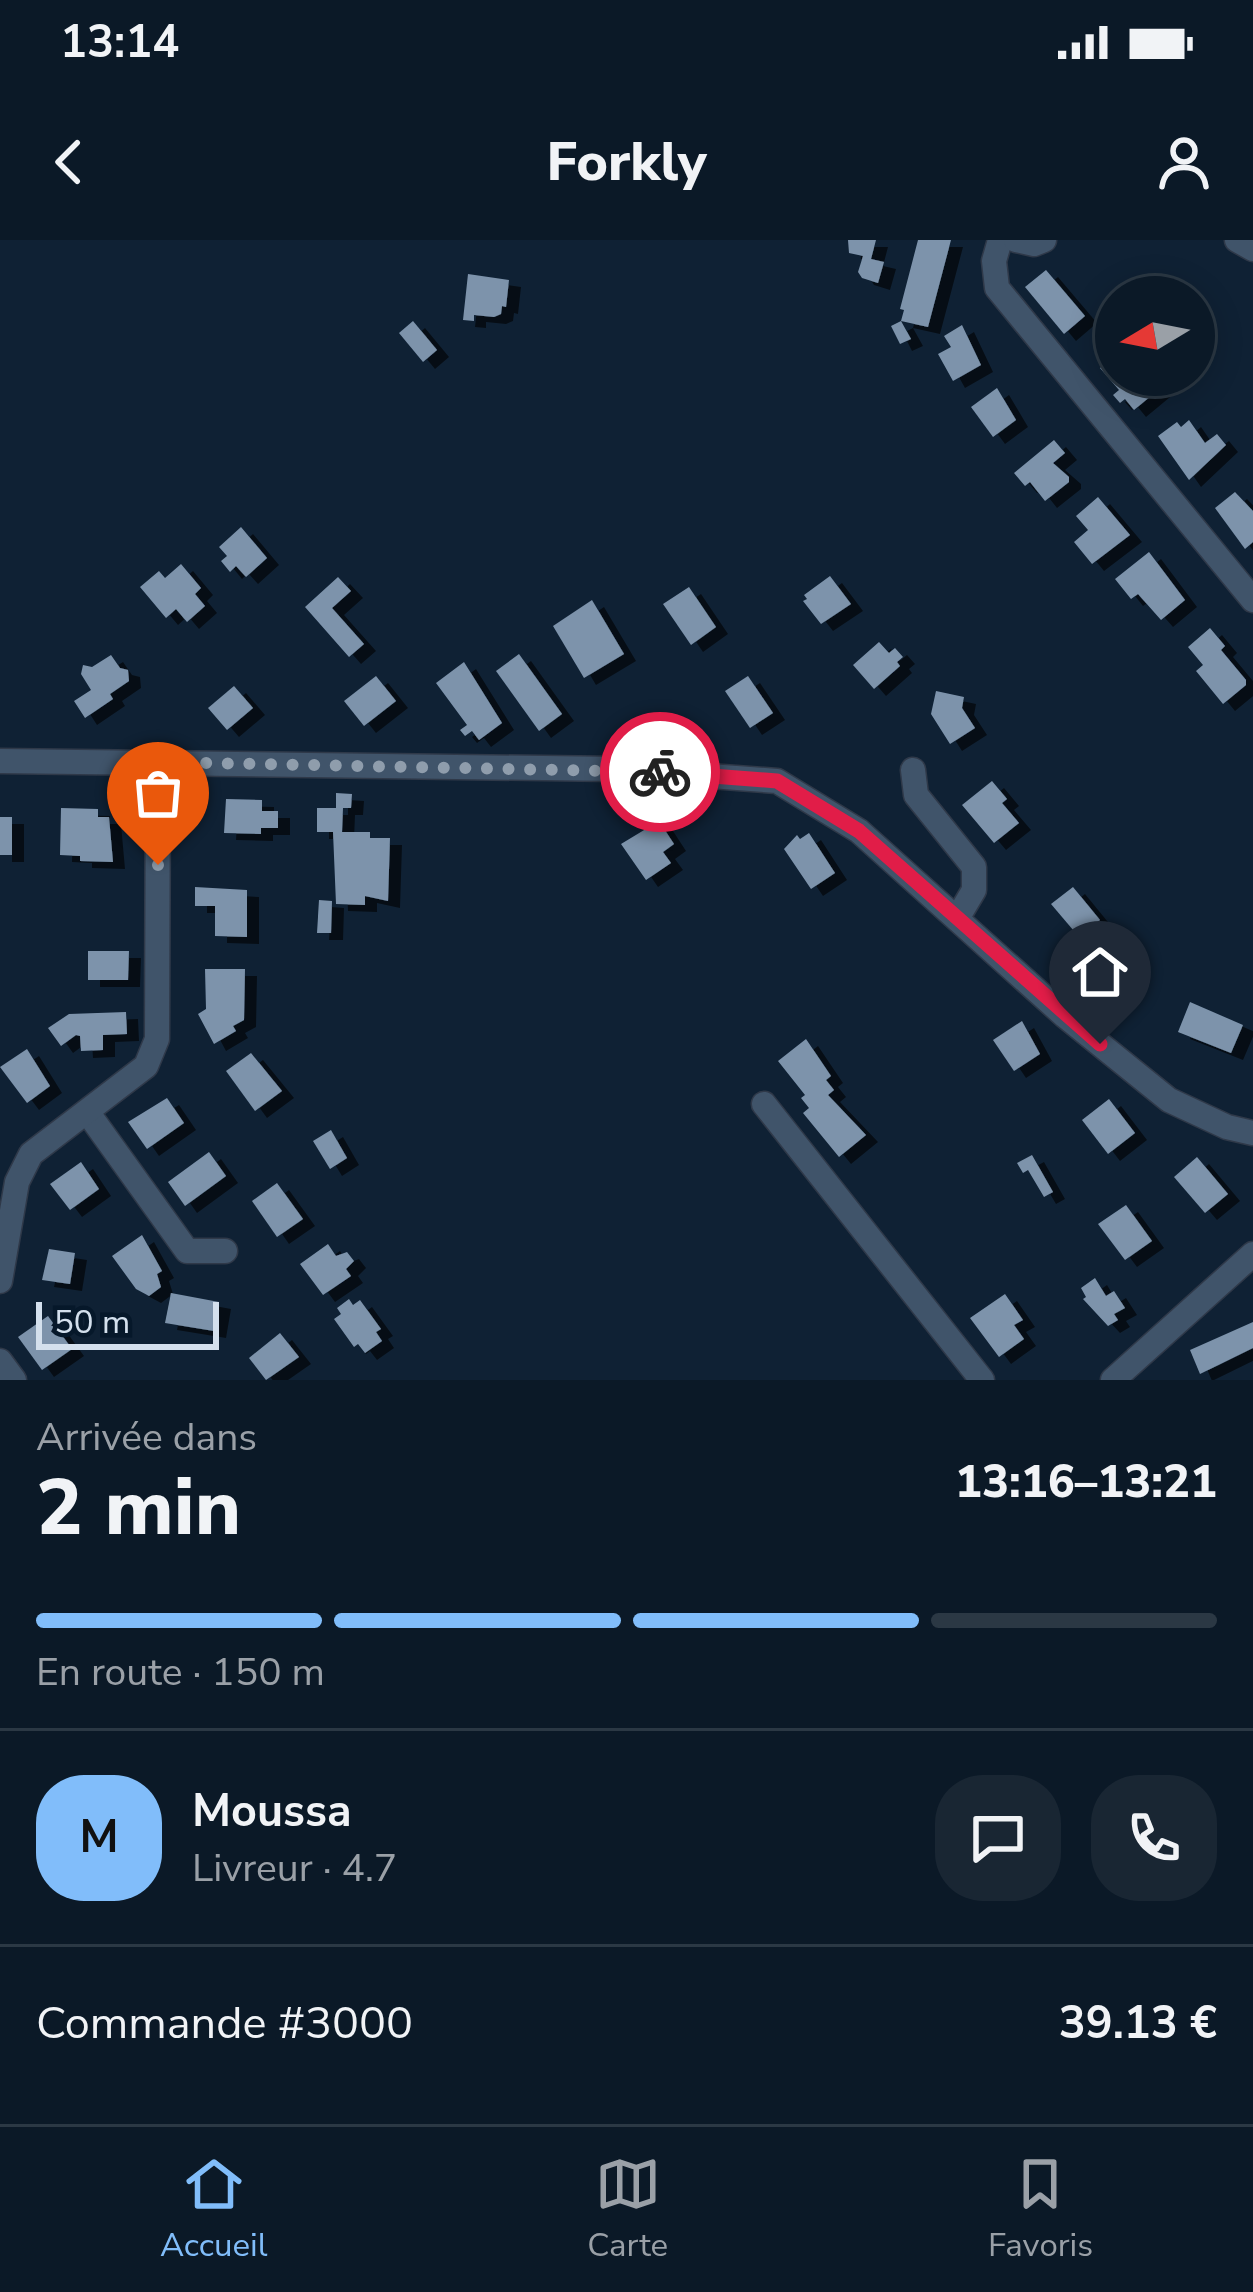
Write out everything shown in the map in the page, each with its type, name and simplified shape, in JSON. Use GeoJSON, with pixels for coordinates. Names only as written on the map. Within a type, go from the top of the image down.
{"type":"FeatureCollection","features":[{"type":"Feature","properties":{"kind":"street"},"geometry":{"type":"LineString","coordinates":[[1000,240],[994,261],[997,287],[1253,600]]}},
{"type":"Feature","properties":{"kind":"street"},"geometry":{"type":"LineString","coordinates":[[1016,240],[1034,244],[1044,240]]}},
{"type":"Feature","properties":{"kind":"street"},"geometry":{"type":"LineString","coordinates":[[1237,240],[1253,249]]}},
{"type":"Feature","properties":{"kind":"street"},"geometry":{"type":"LineString","coordinates":[[0,761],[615,769],[777,781],[859,831],[1065,1016],[1169,1100],[1227,1127],[1253,1133]]}},
{"type":"Feature","properties":{"kind":"street"},"geometry":{"type":"LineString","coordinates":[[0,1281],[9,1181],[31,1154],[146,1066],[157,1039],[158,762]]}},
{"type":"Feature","properties":{"kind":"street"},"geometry":{"type":"LineString","coordinates":[[913,770],[916,795],[974,867],[974,890],[958,917]]}},
{"type":"Feature","properties":{"kind":"street"},"geometry":{"type":"LineString","coordinates":[[764,1104],[982,1380]]}},
{"type":"Feature","properties":{"kind":"street"},"geometry":{"type":"LineString","coordinates":[[88,1113],[187,1251],[226,1251]]}},
{"type":"Feature","properties":{"kind":"street"},"geometry":{"type":"LineString","coordinates":[[1131,1375],[1253,1254]]}},
{"type":"Feature","properties":{"kind":"street"},"geometry":{"type":"LineString","coordinates":[[0,1361],[14,1380]]}},
{"type":"Feature","properties":{"kind":"building"},"geometry":{"type":"Polygon","coordinates":[[[848,240],[876,240],[871,259],[884,262],[878,283],[862,278],[858,272],[863,256],[849,253],[848,240]]]}},
{"type":"Feature","properties":{"kind":"building"},"geometry":{"type":"Polygon","coordinates":[[[918,240],[951,240],[928,327],[901,321],[918,240]]]}},
{"type":"Feature","properties":{"kind":"building"},"geometry":{"type":"Polygon","coordinates":[[[1046,270],[1085,316],[1064,334],[1025,287],[1046,270]]]}},
{"type":"Feature","properties":{"kind":"building"},"geometry":{"type":"Polygon","coordinates":[[[468,274],[509,280],[501,314],[463,320],[468,274]]]}},
{"type":"Feature","properties":{"kind":"building"},"geometry":{"type":"Polygon","coordinates":[[[413,321],[437,350],[423,362],[399,333],[413,321]]]}},
{"type":"Feature","properties":{"kind":"building"},"geometry":{"type":"Polygon","coordinates":[[[901,321],[911,339],[900,344],[891,326],[901,321]]]}},
{"type":"Feature","properties":{"kind":"building"},"geometry":{"type":"Polygon","coordinates":[[[962,325],[981,365],[953,381],[938,354],[951,347],[944,336],[962,325]]]}},
{"type":"Feature","properties":{"kind":"building"},"geometry":{"type":"Polygon","coordinates":[[[997,388],[1016,420],[993,437],[971,407],[997,388]]]}},
{"type":"Feature","properties":{"kind":"building"},"geometry":{"type":"Polygon","coordinates":[[[1114,396],[1151,396],[1134,410],[1125,399],[1120,403],[1114,396]]]}},
{"type":"Feature","properties":{"kind":"building"},"geometry":{"type":"Polygon","coordinates":[[[1189,420],[1205,443],[1217,434],[1226,445],[1189,480],[1158,436],[1177,422],[1181,427],[1189,420]]]}},
{"type":"Feature","properties":{"kind":"building"},"geometry":{"type":"Polygon","coordinates":[[[1054,440],[1065,453],[1053,463],[1069,482],[1045,501],[1030,482],[1025,486],[1014,473],[1054,440]]]}},
{"type":"Feature","properties":{"kind":"building"},"geometry":{"type":"Polygon","coordinates":[[[1235,492],[1253,511],[1253,542],[1245,549],[1215,508],[1235,492]]]}},
{"type":"Feature","properties":{"kind":"building"},"geometry":{"type":"Polygon","coordinates":[[[1098,497],[1130,535],[1092,564],[1074,542],[1088,530],[1076,516],[1098,497]]]}},
{"type":"Feature","properties":{"kind":"building"},"geometry":{"type":"Polygon","coordinates":[[[241,527],[267,558],[246,577],[236,566],[230,572],[221,561],[227,556],[219,547],[241,527]]]}},
{"type":"Feature","properties":{"kind":"building"},"geometry":{"type":"Polygon","coordinates":[[[1149,552],[1185,600],[1161,620],[1138,594],[1131,599],[1115,579],[1149,552]]]}},
{"type":"Feature","properties":{"kind":"building"},"geometry":{"type":"Polygon","coordinates":[[[181,564],[201,588],[195,594],[205,606],[187,622],[176,609],[166,618],[140,587],[159,571],[165,578],[181,564]]]}},
{"type":"Feature","properties":{"kind":"building"},"geometry":{"type":"Polygon","coordinates":[[[830,576],[851,604],[821,624],[803,601],[807,599],[804,595],[830,576]]]}},
{"type":"Feature","properties":{"kind":"building"},"geometry":{"type":"Polygon","coordinates":[[[338,577],[351,591],[332,608],[364,644],[349,657],[305,607],[338,577]]]}},
{"type":"Feature","properties":{"kind":"building"},"geometry":{"type":"Polygon","coordinates":[[[689,587],[716,627],[691,645],[663,604],[689,587]]]}},
{"type":"Feature","properties":{"kind":"building"},"geometry":{"type":"Polygon","coordinates":[[[592,600],[624,654],[584,678],[553,626],[592,600]]]}},
{"type":"Feature","properties":{"kind":"building"},"geometry":{"type":"Polygon","coordinates":[[[1210,628],[1246,680],[1223,704],[1196,671],[1203,665],[1188,647],[1210,628]]]}},
{"type":"Feature","properties":{"kind":"building"},"geometry":{"type":"Polygon","coordinates":[[[879,642],[889,653],[895,648],[903,657],[897,662],[900,666],[874,689],[853,665],[879,642]]]}},
{"type":"Feature","properties":{"kind":"building"},"geometry":{"type":"Polygon","coordinates":[[[519,654],[562,714],[539,731],[496,671],[519,654]]]}},
{"type":"Feature","properties":{"kind":"building"},"geometry":{"type":"Polygon","coordinates":[[[111,655],[120,668],[128,670],[129,681],[85,718],[74,701],[91,690],[81,674],[83,665],[92,667],[111,655]]]}},
{"type":"Feature","properties":{"kind":"building"},"geometry":{"type":"Polygon","coordinates":[[[464,662],[502,723],[479,740],[472,731],[465,736],[460,730],[467,725],[436,683],[464,662]]]}},
{"type":"Feature","properties":{"kind":"building"},"geometry":{"type":"Polygon","coordinates":[[[376,676],[396,701],[364,726],[344,701],[376,676]]]}},
{"type":"Feature","properties":{"kind":"building"},"geometry":{"type":"Polygon","coordinates":[[[748,676],[773,713],[750,728],[725,691],[748,676]]]}},
{"type":"Feature","properties":{"kind":"building"},"geometry":{"type":"Polygon","coordinates":[[[234,686],[253,708],[227,730],[208,708],[234,686]]]}},
{"type":"Feature","properties":{"kind":"building"},"geometry":{"type":"Polygon","coordinates":[[[936,691],[964,697],[962,708],[975,728],[950,744],[931,714],[936,691]]]}},
{"type":"Feature","properties":{"kind":"building"},"geometry":{"type":"Polygon","coordinates":[[[992,781],[1019,823],[994,843],[962,805],[992,781]]]}},
{"type":"Feature","properties":{"kind":"building"},"geometry":{"type":"Polygon","coordinates":[[[336,793],[352,794],[351,808],[343,808],[342,832],[390,838],[388,901],[365,896],[365,905],[336,904],[333,832],[317,832],[317,808],[336,808],[336,793]]]}},
{"type":"Feature","properties":{"kind":"building"},"geometry":{"type":"Polygon","coordinates":[[[226,799],[262,800],[262,811],[278,811],[278,828],[261,828],[261,834],[224,833],[226,799]]]}},
{"type":"Feature","properties":{"kind":"building"},"geometry":{"type":"Polygon","coordinates":[[[61,808],[98,809],[98,817],[109,817],[113,862],[60,855],[61,808]]]}},
{"type":"Feature","properties":{"kind":"building"},"geometry":{"type":"Polygon","coordinates":[[[0,817],[12,817],[12,855],[0,855],[0,817]]]}},
{"type":"Feature","properties":{"kind":"building"},"geometry":{"type":"Polygon","coordinates":[[[659,821],[674,844],[663,852],[671,863],[646,880],[621,844],[659,821]]]}},
{"type":"Feature","properties":{"kind":"building"},"geometry":{"type":"Polygon","coordinates":[[[809,833],[835,873],[811,889],[784,849],[797,835],[800,839],[809,833]]]}},
{"type":"Feature","properties":{"kind":"building"},"geometry":{"type":"Polygon","coordinates":[[[195,887],[247,890],[247,937],[215,936],[215,906],[195,906],[195,887]]]}},
{"type":"Feature","properties":{"kind":"building"},"geometry":{"type":"Polygon","coordinates":[[[1073,887],[1100,920],[1079,937],[1051,904],[1073,887]]]}},
{"type":"Feature","properties":{"kind":"building"},"geometry":{"type":"Polygon","coordinates":[[[319,900],[332,901],[331,933],[317,933],[319,900]]]}},
{"type":"Feature","properties":{"kind":"building"},"geometry":{"type":"Polygon","coordinates":[[[88,951],[129,951],[128,980],[88,980],[88,951]]]}},
{"type":"Feature","properties":{"kind":"building"},"geometry":{"type":"Polygon","coordinates":[[[205,969],[245,969],[244,1020],[214,1044],[198,1014],[206,1009],[205,969]]]}},
{"type":"Feature","properties":{"kind":"building"},"geometry":{"type":"Polygon","coordinates":[[[1190,1002],[1243,1025],[1231,1053],[1178,1032],[1190,1002]]]}},
{"type":"Feature","properties":{"kind":"building"},"geometry":{"type":"Polygon","coordinates":[[[126,1012],[127,1034],[103,1035],[103,1050],[81,1051],[76,1035],[61,1046],[48,1028],[69,1014],[126,1012]]]}},
{"type":"Feature","properties":{"kind":"building"},"geometry":{"type":"Polygon","coordinates":[[[1022,1021],[1040,1054],[1014,1071],[993,1040],[1022,1021]]]}},
{"type":"Feature","properties":{"kind":"building"},"geometry":{"type":"Polygon","coordinates":[[[806,1039],[831,1076],[826,1080],[834,1090],[828,1095],[866,1135],[839,1157],[803,1113],[809,1108],[801,1098],[805,1095],[778,1061],[806,1039]]]}},
{"type":"Feature","properties":{"kind":"building"},"geometry":{"type":"Polygon","coordinates":[[[27,1049],[50,1086],[27,1103],[0,1067],[27,1049]]]}},
{"type":"Feature","properties":{"kind":"building"},"geometry":{"type":"Polygon","coordinates":[[[251,1053],[282,1091],[255,1111],[226,1071],[251,1053]]]}},
{"type":"Feature","properties":{"kind":"building"},"geometry":{"type":"Polygon","coordinates":[[[167,1098],[184,1123],[147,1149],[128,1122],[167,1098]]]}},
{"type":"Feature","properties":{"kind":"building"},"geometry":{"type":"Polygon","coordinates":[[[1109,1099],[1135,1133],[1108,1154],[1082,1120],[1109,1099]]]}},
{"type":"Feature","properties":{"kind":"building"},"geometry":{"type":"Polygon","coordinates":[[[331,1130],[347,1158],[330,1169],[313,1141],[331,1130]]]}},
{"type":"Feature","properties":{"kind":"building"},"geometry":{"type":"Polygon","coordinates":[[[209,1152],[226,1176],[185,1206],[168,1182],[209,1152]]]}},
{"type":"Feature","properties":{"kind":"building"},"geometry":{"type":"Polygon","coordinates":[[[1032,1155],[1053,1192],[1044,1197],[1028,1170],[1023,1173],[1017,1163],[1032,1155]]]}},
{"type":"Feature","properties":{"kind":"building"},"geometry":{"type":"Polygon","coordinates":[[[1197,1157],[1228,1194],[1205,1213],[1174,1177],[1197,1157]]]}},
{"type":"Feature","properties":{"kind":"building"},"geometry":{"type":"Polygon","coordinates":[[[81,1162],[99,1189],[70,1210],[50,1184],[81,1162]]]}},
{"type":"Feature","properties":{"kind":"building"},"geometry":{"type":"Polygon","coordinates":[[[277,1183],[303,1219],[277,1237],[252,1201],[277,1183]]]}},
{"type":"Feature","properties":{"kind":"building"},"geometry":{"type":"Polygon","coordinates":[[[1126,1205],[1152,1241],[1125,1260],[1098,1224],[1126,1205]]]}},
{"type":"Feature","properties":{"kind":"building"},"geometry":{"type":"Polygon","coordinates":[[[142,1235],[162,1271],[157,1274],[161,1287],[149,1296],[136,1289],[112,1256],[142,1235]]]}},
{"type":"Feature","properties":{"kind":"building"},"geometry":{"type":"Polygon","coordinates":[[[328,1244],[336,1256],[347,1252],[354,1261],[346,1269],[351,1276],[323,1295],[300,1264],[328,1244]]]}},
{"type":"Feature","properties":{"kind":"building"},"geometry":{"type":"Polygon","coordinates":[[[49,1249],[75,1253],[70,1284],[42,1280],[49,1249]]]}},
{"type":"Feature","properties":{"kind":"building"},"geometry":{"type":"Polygon","coordinates":[[[1095,1278],[1106,1296],[1114,1291],[1125,1308],[1114,1314],[1118,1320],[1108,1326],[1083,1299],[1081,1288],[1095,1278]]]}},
{"type":"Feature","properties":{"kind":"building"},"geometry":{"type":"Polygon","coordinates":[[[171,1293],[219,1302],[214,1331],[165,1323],[171,1293]]]}},
{"type":"Feature","properties":{"kind":"building"},"geometry":{"type":"Polygon","coordinates":[[[1005,1294],[1023,1320],[1014,1325],[1024,1339],[999,1357],[970,1318],[1005,1294]]]}},
{"type":"Feature","properties":{"kind":"building"},"geometry":{"type":"Polygon","coordinates":[[[349,1299],[353,1305],[360,1300],[381,1329],[376,1332],[382,1341],[365,1353],[358,1344],[354,1347],[334,1319],[341,1314],[337,1308],[349,1299]]]}},
{"type":"Feature","properties":{"kind":"building"},"geometry":{"type":"Polygon","coordinates":[[[48,1316],[72,1349],[42,1370],[18,1337],[48,1316]]]}},
{"type":"Feature","properties":{"kind":"building"},"geometry":{"type":"Polygon","coordinates":[[[1253,1322],[1253,1348],[1200,1374],[1190,1350],[1253,1322]]]}},
{"type":"Feature","properties":{"kind":"building"},"geometry":{"type":"Polygon","coordinates":[[[280,1333],[299,1357],[266,1380],[249,1358],[280,1333]]]}},
{"type":"Feature","properties":{"kind":"way so far"},"geometry":{"type":"LineString","coordinates":[[158,865],[158,762],[660,772]]}},
{"type":"Feature","properties":{"kind":"route"},"geometry":{"type":"LineString","coordinates":[[660,772],[777,781],[859,831],[1100,1044]]}}]}
